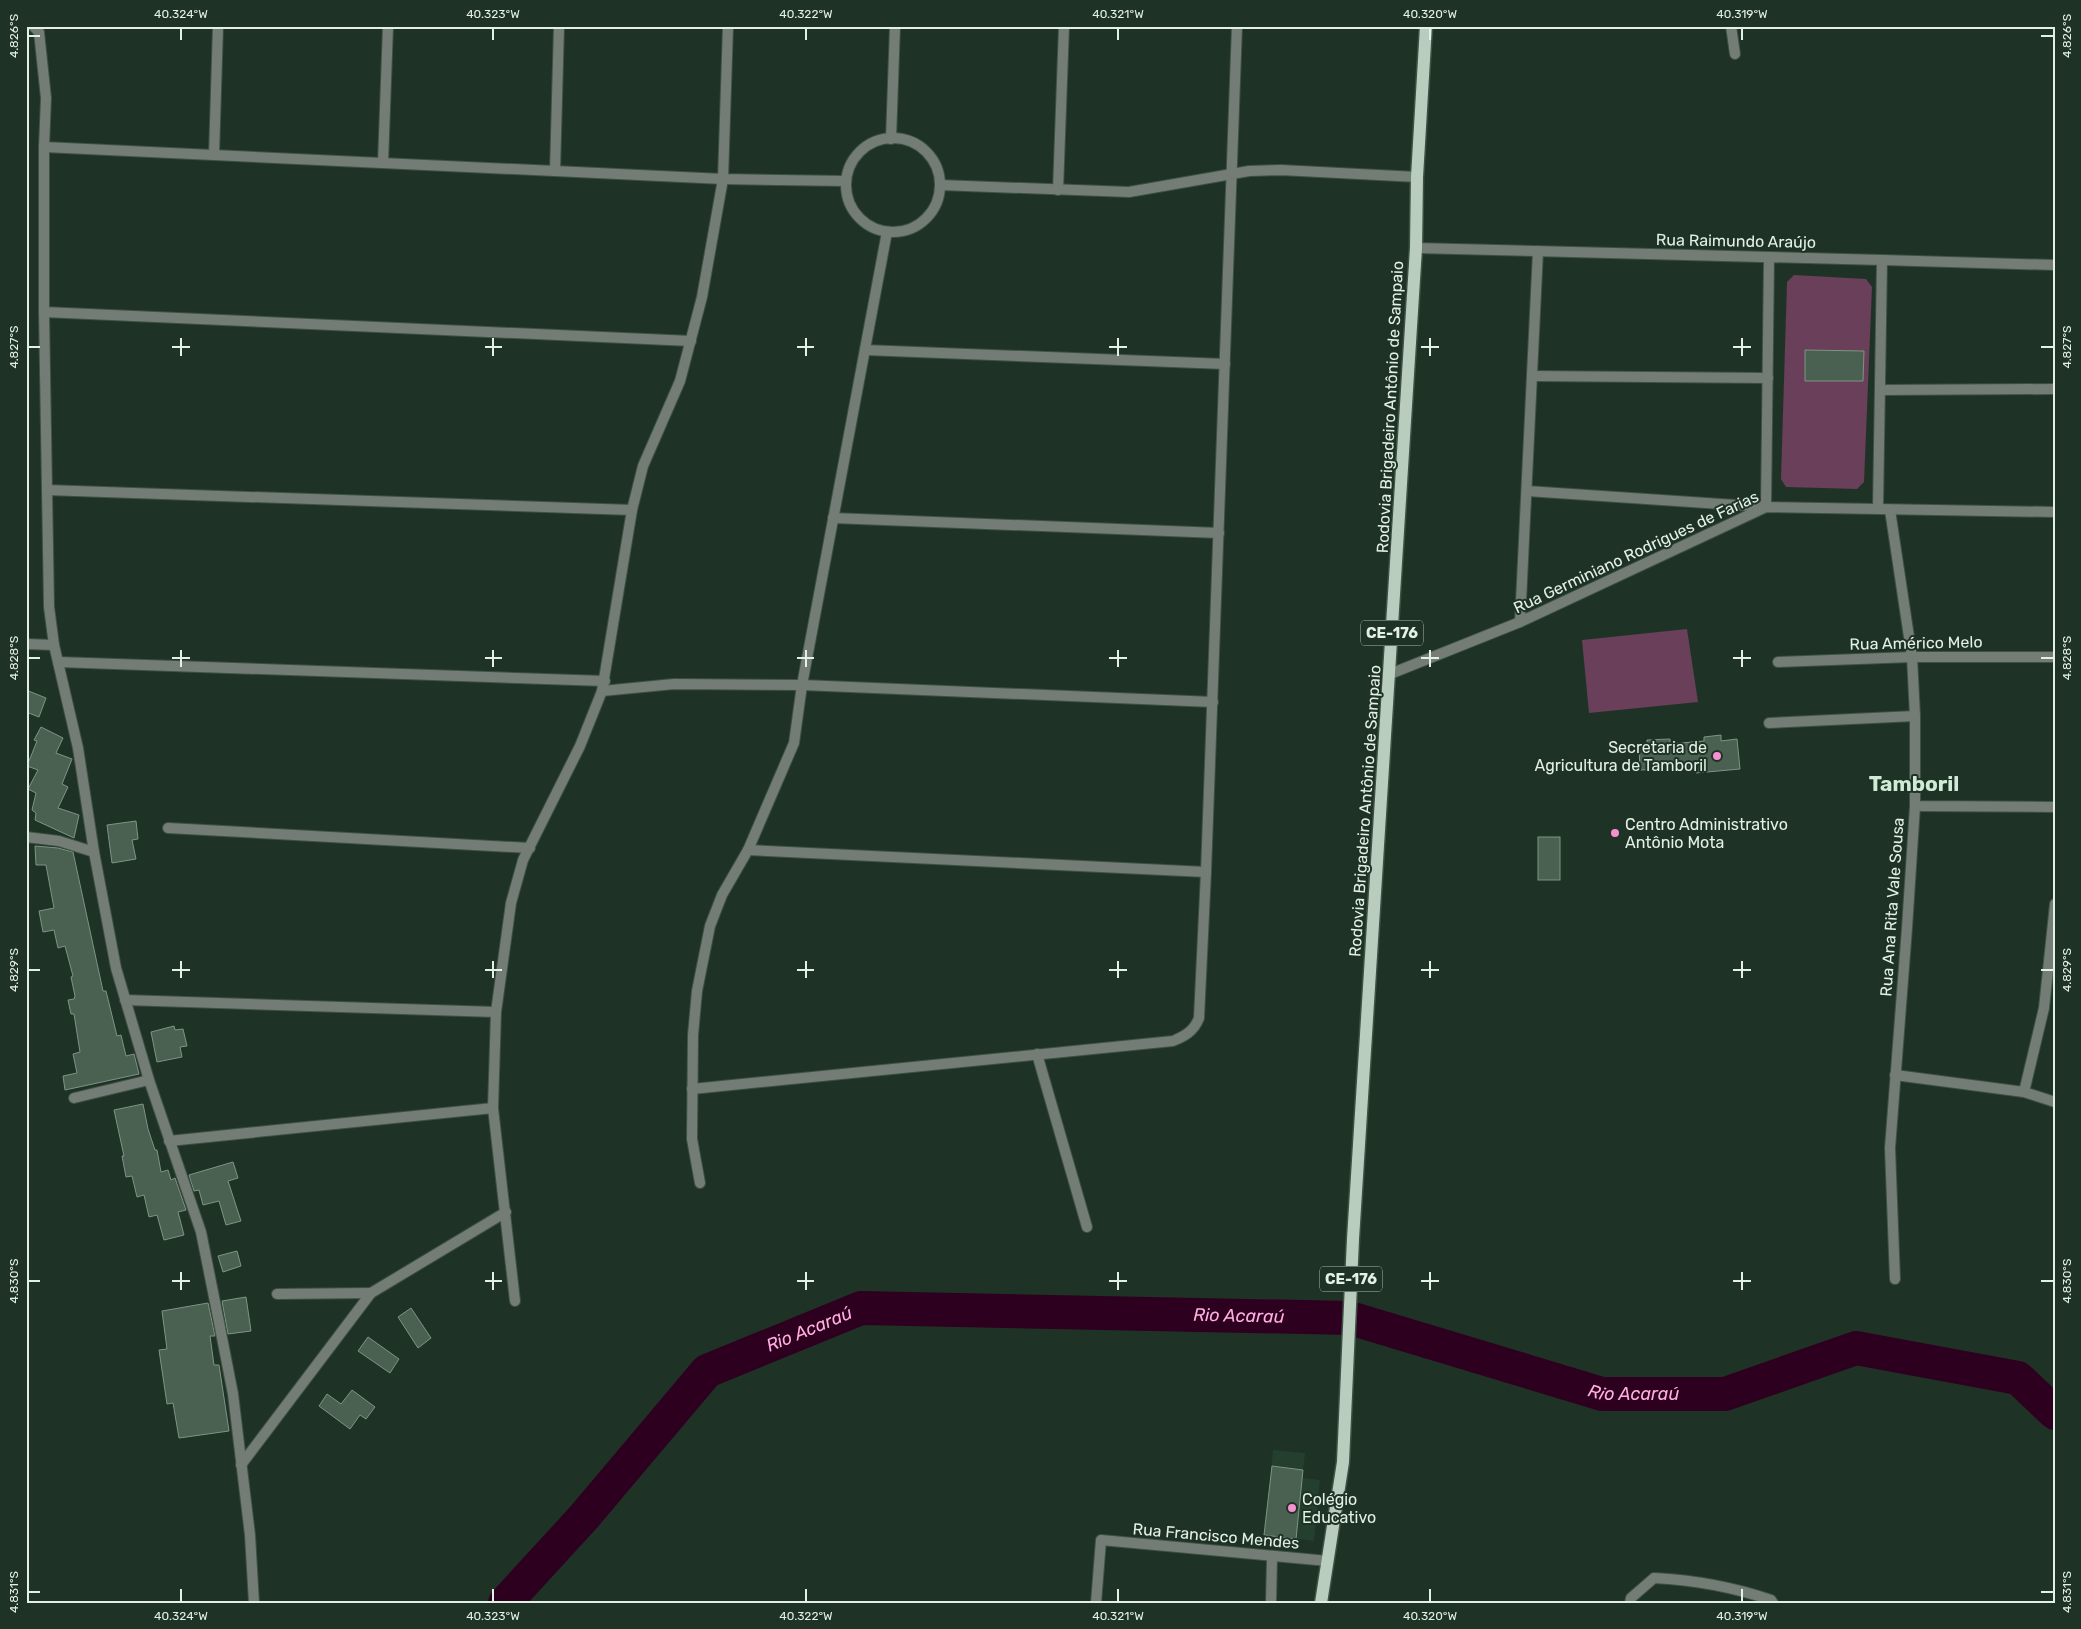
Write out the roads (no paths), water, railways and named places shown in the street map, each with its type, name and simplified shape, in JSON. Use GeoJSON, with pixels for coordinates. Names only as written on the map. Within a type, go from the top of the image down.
{"type":"FeatureCollection","features":[{"type":"Feature","properties":{"kind":"main road","name":"Rodovia Brigadeiro Antônio de Sampaio"},"geometry":{"type":"LineString","coordinates":[[1328,1561],[1342,1462],[1353,1239],[1416,248],[1417,177],[1426,26]]}},
{"type":"Feature","properties":{"kind":"main road","name":"CE-176"},"geometry":{"type":"LineString","coordinates":[[1321,1603],[1328,1561]]}},
{"type":"Feature","properties":{"kind":"street"},"geometry":{"type":"LineString","coordinates":[[33,26],[38,32],[46,98],[44,147],[44,312],[49,607],[54,645],[78,748],[94,852],[116,968],[149,1080],[200,1232],[233,1394],[250,1535],[254,1603]]}},
{"type":"Feature","properties":{"kind":"street"},"geometry":{"type":"LineString","coordinates":[[214,155],[218,26]]}},
{"type":"Feature","properties":{"kind":"street"},"geometry":{"type":"LineString","coordinates":[[383,163],[388,26]]}},
{"type":"Feature","properties":{"kind":"street"},"geometry":{"type":"LineString","coordinates":[[555,171],[559,26]]}},
{"type":"Feature","properties":{"kind":"street"},"geometry":{"type":"LineString","coordinates":[[515,1301],[493,1108],[496,1012],[510,903],[523,860],[580,746],[604,686],[632,510],[643,466],[680,381],[691,341],[713,244],[722,178],[728,26]]}},
{"type":"Feature","properties":{"kind":"street"},"geometry":{"type":"LineString","coordinates":[[891,139],[895,26]]}},
{"type":"Feature","properties":{"kind":"street"},"geometry":{"type":"LineString","coordinates":[[1058,190],[1064,26]]}},
{"type":"Feature","properties":{"kind":"street"},"geometry":{"type":"LineString","coordinates":[[692,1088],[1173,1041],[1192,1031],[1199,1018],[1226,364],[1237,26]]}},
{"type":"Feature","properties":{"kind":"street"},"geometry":{"type":"LineString","coordinates":[[1731,26],[1735,54]]}},
{"type":"Feature","properties":{"kind":"street"},"geometry":{"type":"LineString","coordinates":[[891,139],[906,141],[920,147],[930,157],[937,170],[940,185],[937,201],[930,215],[918,225],[903,231],[887,232],[873,228],[861,220],[852,209],[846,196],[846,181],[849,168],[860,152],[877,141],[891,139]]}},
{"type":"Feature","properties":{"kind":"street"},"geometry":{"type":"LineString","coordinates":[[44,147],[555,171],[846,181]]}},
{"type":"Feature","properties":{"kind":"street"},"geometry":{"type":"LineString","coordinates":[[940,185],[1129,192],[1249,171],[1281,170],[1417,177]]}},
{"type":"Feature","properties":{"kind":"street"},"geometry":{"type":"LineString","coordinates":[[700,1182],[692,1139],[693,1035],[697,990],[710,926],[722,895],[748,850],[794,743],[802,685],[887,232]]}},
{"type":"Feature","properties":{"kind":"street","name":"Rua Raimundo Araújo"},"geometry":{"type":"LineString","coordinates":[[1416,248],[2055,265]]}},
{"type":"Feature","properties":{"kind":"street"},"geometry":{"type":"LineString","coordinates":[[1520,622],[1538,251]]}},
{"type":"Feature","properties":{"kind":"street"},"geometry":{"type":"LineString","coordinates":[[1527,491],[1766,507],[1769,257]]}},
{"type":"Feature","properties":{"kind":"street"},"geometry":{"type":"LineString","coordinates":[[1878,508],[1882,260]]}},
{"type":"Feature","properties":{"kind":"street"},"geometry":{"type":"LineString","coordinates":[[44,312],[691,341]]}},
{"type":"Feature","properties":{"kind":"street"},"geometry":{"type":"LineString","coordinates":[[865,350],[1226,364]]}},
{"type":"Feature","properties":{"kind":"street"},"geometry":{"type":"LineString","coordinates":[[1532,376],[1768,378]]}},
{"type":"Feature","properties":{"kind":"street"},"geometry":{"type":"LineString","coordinates":[[1880,390],[2055,389]]}},
{"type":"Feature","properties":{"kind":"street"},"geometry":{"type":"LineString","coordinates":[[47,490],[632,510]]}},
{"type":"Feature","properties":{"kind":"street","name":"Rua Germiniano Rodrigues de Farias"},"geometry":{"type":"LineString","coordinates":[[1390,674],[1520,622],[1766,507],[2055,512]]}},
{"type":"Feature","properties":{"kind":"street","name":"Rua Ana Rita Vale Sousa"},"geometry":{"type":"LineString","coordinates":[[1890,510],[1912,657],[1915,716],[1915,806],[1890,1148],[1896,1279]]}},
{"type":"Feature","properties":{"kind":"street"},"geometry":{"type":"LineString","coordinates":[[833,518],[1219,533]]}},
{"type":"Feature","properties":{"kind":"street"},"geometry":{"type":"LineString","coordinates":[[26,644],[54,645]]}},
{"type":"Feature","properties":{"kind":"street","name":"Rua Américo Melo"},"geometry":{"type":"LineString","coordinates":[[1778,662],[1912,657],[2055,657]]}},
{"type":"Feature","properties":{"kind":"street"},"geometry":{"type":"LineString","coordinates":[[58,662],[604,686],[674,684],[802,685],[1213,702]]}},
{"type":"Feature","properties":{"kind":"street"},"geometry":{"type":"LineString","coordinates":[[1769,724],[1915,716]]}},
{"type":"Feature","properties":{"kind":"street"},"geometry":{"type":"LineString","coordinates":[[1915,806],[2055,806]]}},
{"type":"Feature","properties":{"kind":"street"},"geometry":{"type":"LineString","coordinates":[[168,828],[530,848]]}},
{"type":"Feature","properties":{"kind":"street"},"geometry":{"type":"LineString","coordinates":[[26,837],[59,840],[94,852]]}},
{"type":"Feature","properties":{"kind":"street"},"geometry":{"type":"LineString","coordinates":[[748,850],[1206,872]]}},
{"type":"Feature","properties":{"kind":"street"},"geometry":{"type":"LineString","coordinates":[[2024,1092],[2044,1008],[2053,945],[2055,904]]}},
{"type":"Feature","properties":{"kind":"street"},"geometry":{"type":"LineString","coordinates":[[125,1000],[496,1012]]}},
{"type":"Feature","properties":{"kind":"street"},"geometry":{"type":"LineString","coordinates":[[1037,1054],[1087,1227]]}},
{"type":"Feature","properties":{"kind":"street"},"geometry":{"type":"LineString","coordinates":[[1895,1075],[2024,1092],[2055,1102]]}},
{"type":"Feature","properties":{"kind":"street"},"geometry":{"type":"LineString","coordinates":[[74,1098],[149,1080]]}},
{"type":"Feature","properties":{"kind":"street"},"geometry":{"type":"LineString","coordinates":[[169,1141],[493,1108]]}},
{"type":"Feature","properties":{"kind":"street"},"geometry":{"type":"LineString","coordinates":[[241,1464],[371,1293],[506,1212]]}},
{"type":"Feature","properties":{"kind":"street"},"geometry":{"type":"LineString","coordinates":[[277,1294],[371,1293]]}},
{"type":"Feature","properties":{"kind":"street","name":"Rua Francisco Mendes"},"geometry":{"type":"LineString","coordinates":[[1096,1603],[1101,1540],[1328,1561]]}},
{"type":"Feature","properties":{"kind":"street"},"geometry":{"type":"LineString","coordinates":[[1271,1603],[1272,1557]]}},
{"type":"Feature","properties":{"kind":"street"},"geometry":{"type":"LineString","coordinates":[[1630,1603],[1631,1598],[1654,1578],[1682,1580],[1746,1592],[1771,1600],[1772,1603]]}},
{"type":"Feature","properties":{"kind":"waterway","name":"Rio Acaraú"},"geometry":{"type":"LineString","coordinates":[[505,1603],[583,1518],[707,1371],[861,1308],[1350,1318],[1602,1394],[1725,1394],[1856,1348],[2018,1378],[2055,1413]]}},
{"type":"Feature","properties":{"kind":"place","name":"Secretaria de Agricultura de Tamboril"},"geometry":{"type":"Point","coordinates":[1717,756]}},
{"type":"Feature","properties":{"kind":"place","name":"Centro Administrativo Antônio Mota"},"geometry":{"type":"Point","coordinates":[1615,833]}},
{"type":"Feature","properties":{"kind":"place","name":"Colégio Educativo"},"geometry":{"type":"Point","coordinates":[1292,1508]}},
{"type":"Feature","properties":{"kind":"district","name":"Tamboril"},"geometry":{"type":"Point","coordinates":[1914,783]}}]}
